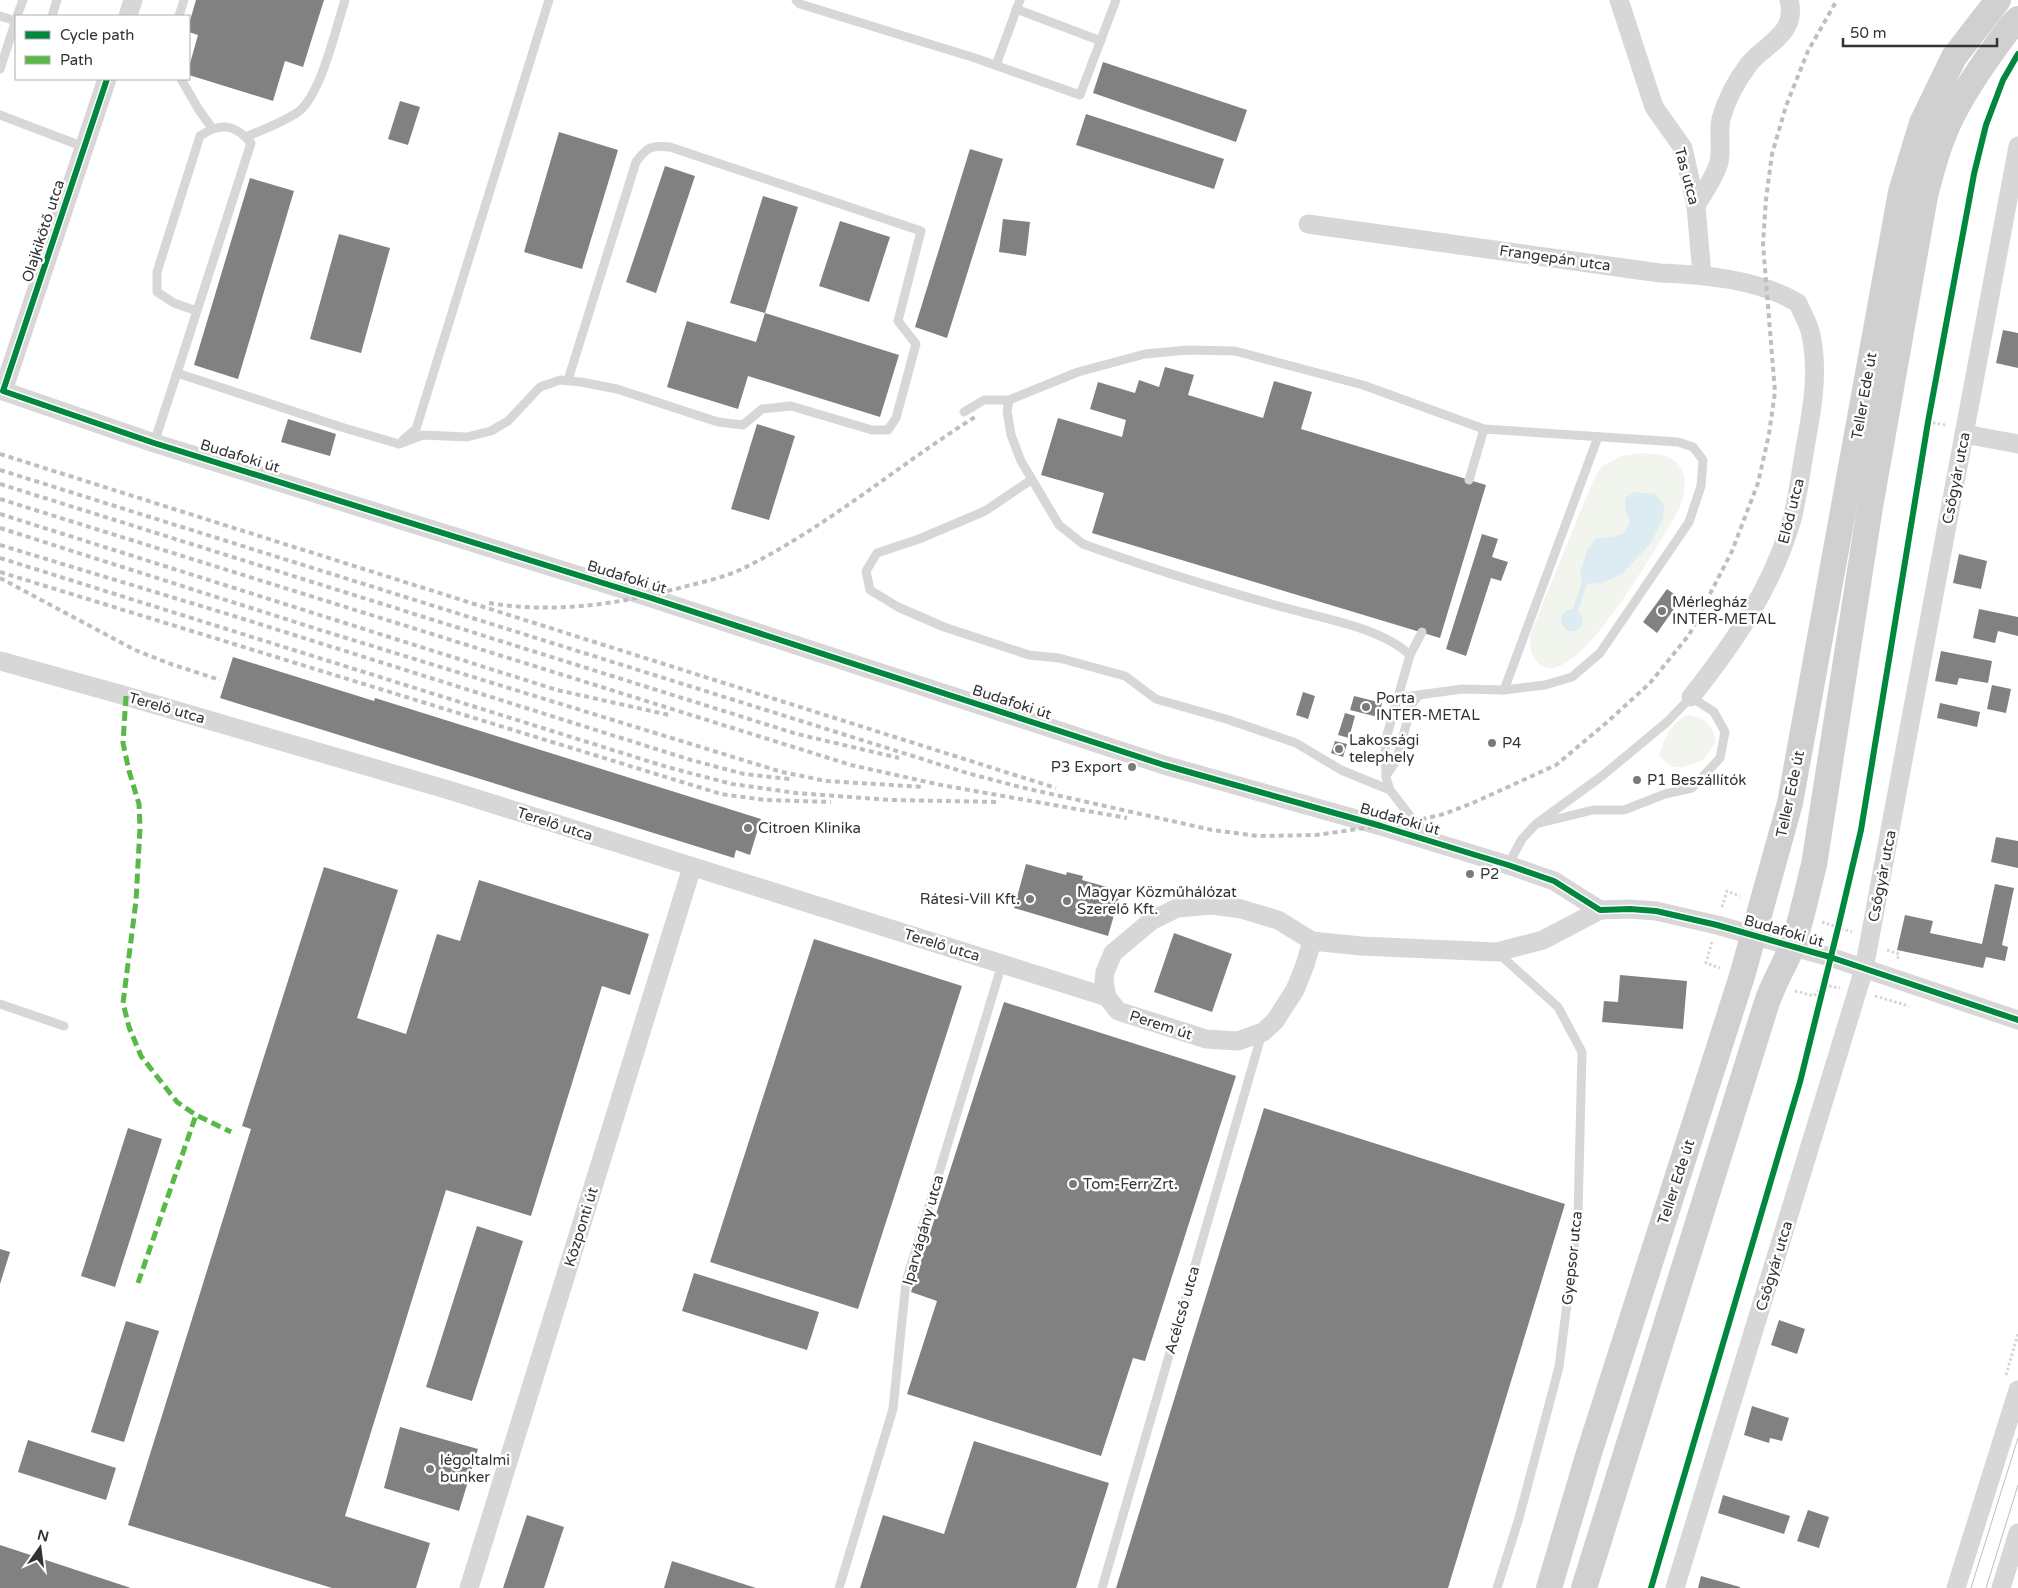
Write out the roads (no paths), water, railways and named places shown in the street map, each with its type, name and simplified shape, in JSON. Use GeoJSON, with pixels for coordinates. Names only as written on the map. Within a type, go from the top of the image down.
{"type":"FeatureCollection","features":[{"type":"Feature","properties":{"kind":"main road","name":"Teller Ede út"},"geometry":{"type":"LineString","coordinates":[[1549,1588],[1589,1453],[1753,936],[1790,803],[1901,192],[1922,123],[1954,57],[1998,0]]}},
{"type":"Feature","properties":{"kind":"main road","name":"Teller Ede út"},"geometry":{"type":"LineString","coordinates":[[1584,1588],[1766,1005],[1773,985],[1793,945],[1814,865],[1870,507],[1934,159],[1951,116],[1974,76],[2018,19]]}},
{"type":"Feature","properties":{"kind":"street"},"geometry":{"type":"LineString","coordinates":[[128,15],[133,0]]}},
{"type":"Feature","properties":{"kind":"street","name":"Tas utca"},"geometry":{"type":"LineString","coordinates":[[1619,0],[1654,107],[1683,148],[1696,206],[1702,275]]}},
{"type":"Feature","properties":{"kind":"street"},"geometry":{"type":"LineString","coordinates":[[1696,206],[1719,162],[1721,120],[1731,93],[1750,63],[1776,42],[1787,26],[1791,9],[1789,0]]}},
{"type":"Feature","properties":{"kind":"street","name":"Olajkikötő utca"},"geometry":{"type":"LineString","coordinates":[[2,390],[107,80]]}},
{"type":"Feature","properties":{"kind":"street","name":"Csőgyár utca"},"geometry":{"type":"LineString","coordinates":[[1675,1588],[1864,969],[2018,146]]}},
{"type":"Feature","properties":{"kind":"street","name":"Frangepán utca"},"geometry":{"type":"LineString","coordinates":[[1308,224],[1660,273],[1702,275],[1765,288],[1798,303]]}},
{"type":"Feature","properties":{"kind":"street","name":"Előd utca"},"geometry":{"type":"LineString","coordinates":[[1691,697],[1721,660],[1754,609],[1777,562],[1792,518],[1814,400],[1815,364],[1811,333],[1798,303]]}},
{"type":"Feature","properties":{"kind":"street","name":"Budafoki út"},"geometry":{"type":"LineString","coordinates":[[2,390],[154,443],[656,599],[1164,764],[1443,844],[1508,865],[1554,882],[1600,910],[1630,909],[1656,911],[1717,925],[1793,945],[2018,1020]]}},
{"type":"Feature","properties":{"kind":"street"},"geometry":{"type":"LineString","coordinates":[[1964,434],[2018,444]]}},
{"type":"Feature","properties":{"kind":"street","name":"Terelő utca"},"geometry":{"type":"LineString","coordinates":[[0,662],[126,696],[444,788],[1107,997]]}},
{"type":"Feature","properties":{"kind":"street","name":"Központi út"},"geometry":{"type":"LineString","coordinates":[[469,1588],[692,867]]}},
{"type":"Feature","properties":{"kind":"street"},"geometry":{"type":"LineString","coordinates":[[1107,997],[1104,982],[1105,972],[1113,953],[1151,921],[1177,908],[1212,905],[1241,908],[1278,920],[1312,941],[1362,946],[1497,952],[1543,940],[1600,910]]}},
{"type":"Feature","properties":{"kind":"street","name":"Perem út"},"geometry":{"type":"LineString","coordinates":[[1107,997],[1118,1011],[1206,1039],[1238,1041],[1262,1032],[1275,1021],[1295,990],[1312,941]]}},
{"type":"Feature","properties":{"kind":"street"},"geometry":{"type":"LineString","coordinates":[[1956,1588],[2018,1390]]}},
{"type":"Feature","properties":{"kind":"street"},"geometry":{"type":"LineString","coordinates":[[2001,1588],[2018,1533]]}},
{"type":"Feature","properties":{"kind":"lane"},"geometry":{"type":"LineString","coordinates":[[17,15],[23,0]]}},
{"type":"Feature","properties":{"kind":"lane"},"geometry":{"type":"LineString","coordinates":[[52,15],[57,0]]}},
{"type":"Feature","properties":{"kind":"lane"},"geometry":{"type":"LineString","coordinates":[[179,15],[184,0]]}},
{"type":"Feature","properties":{"kind":"lane"},"geometry":{"type":"LineString","coordinates":[[246,136],[278,124],[299,111],[313,94],[345,0]]}},
{"type":"Feature","properties":{"kind":"lane"},"geometry":{"type":"LineString","coordinates":[[399,444],[416,429],[549,0]]}},
{"type":"Feature","properties":{"kind":"lane"},"geometry":{"type":"LineString","coordinates":[[796,0],[800,4],[996,65],[1080,95],[1116,0]]}},
{"type":"Feature","properties":{"kind":"lane"},"geometry":{"type":"LineString","coordinates":[[996,65],[1020,0]]}},
{"type":"Feature","properties":{"kind":"lane"},"geometry":{"type":"LineString","coordinates":[[1016,9],[1101,41]]}},
{"type":"Feature","properties":{"kind":"lane"},"geometry":{"type":"LineString","coordinates":[[0,16],[15,19]]}},
{"type":"Feature","properties":{"kind":"lane"},"geometry":{"type":"LineString","coordinates":[[0,69],[15,22]]}},
{"type":"Feature","properties":{"kind":"lane"},"geometry":{"type":"LineString","coordinates":[[182,80],[212,128]]}},
{"type":"Feature","properties":{"kind":"lane"},"geometry":{"type":"LineString","coordinates":[[0,115],[84,147]]}},
{"type":"Feature","properties":{"kind":"lane"},"geometry":{"type":"LineString","coordinates":[[154,443],[177,373],[197,311],[251,143],[243,133],[227,126],[212,128],[200,136],[157,272],[157,292],[174,303],[197,311]]}},
{"type":"Feature","properties":{"kind":"lane"},"geometry":{"type":"LineString","coordinates":[[177,373],[399,444],[423,435],[467,437],[491,431],[508,421],[540,387],[560,380],[617,390],[718,422],[743,425],[762,409],[791,406],[872,430],[888,430],[896,418],[916,344],[898,321],[921,231],[670,147],[653,145],[643,152],[636,162],[568,380]]}},
{"type":"Feature","properties":{"kind":"lane"},"geometry":{"type":"LineString","coordinates":[[964,412],[984,400],[1009,400],[1078,372],[1145,354],[1188,350],[1235,351],[1364,385],[1484,429],[1678,442],[1693,447],[1703,460],[1701,486],[1689,522],[1600,653],[1572,677],[1545,685],[1504,690],[1462,689],[1397,698]]}},
{"type":"Feature","properties":{"kind":"lane"},"geometry":{"type":"LineString","coordinates":[[1009,400],[1007,411],[1011,435],[1021,462],[1059,525],[1083,544],[1274,605],[1374,632],[1400,645],[1410,655]]}},
{"type":"Feature","properties":{"kind":"lane"},"geometry":{"type":"LineString","coordinates":[[1469,480],[1484,429]]}},
{"type":"Feature","properties":{"kind":"lane"},"geometry":{"type":"LineString","coordinates":[[1504,690],[1598,437]]}},
{"type":"Feature","properties":{"kind":"lane"},"geometry":{"type":"LineString","coordinates":[[1031,480],[985,511],[919,539],[876,553],[866,571],[870,590],[898,607],[944,626],[1029,655],[1059,658],[1125,676],[1156,699],[1226,719],[1296,743],[1341,770],[1390,790]]}},
{"type":"Feature","properties":{"kind":"lane"},"geometry":{"type":"LineString","coordinates":[[1422,632],[1410,655],[1385,742],[1386,777],[1390,790],[1414,821],[1443,844]]}},
{"type":"Feature","properties":{"kind":"lane"},"geometry":{"type":"LineString","coordinates":[[1386,777],[1396,761],[1412,704],[1419,695]]}},
{"type":"Feature","properties":{"kind":"lane"},"geometry":{"type":"LineString","coordinates":[[1508,865],[1522,839],[1536,824],[1602,776],[1666,722],[1691,697],[1714,712],[1725,732],[1720,758],[1692,788],[1665,794],[1624,810],[1593,810],[1536,824]]}},
{"type":"Feature","properties":{"kind":"lane","name":"Gyepsor utca"},"geometry":{"type":"LineString","coordinates":[[1497,952],[1558,1007],[1582,1052],[1578,1216],[1559,1367],[1519,1518],[1497,1588]]}},
{"type":"Feature","properties":{"kind":"lane","name":"Iparvágány utca"},"geometry":{"type":"LineString","coordinates":[[839,1588],[893,1409],[906,1282],[1002,963]]}},
{"type":"Feature","properties":{"kind":"lane"},"geometry":{"type":"LineString","coordinates":[[0,1004],[64,1026]]}},
{"type":"Feature","properties":{"kind":"lane","name":"Acélcső utca"},"geometry":{"type":"LineString","coordinates":[[1102,1588],[1262,1032]]}},
{"type":"Feature","properties":{"kind":"tram line"},"geometry":{"type":"LineString","coordinates":[[1971,1588],[2018,1438]]}},
{"type":"Feature","properties":{"kind":"tram line"},"geometry":{"type":"LineString","coordinates":[[1986,1588],[2018,1485]]}},
{"type":"Feature","properties":{"kind":"railway"},"geometry":{"type":"LineString","coordinates":[[0,470],[967,773],[1020,787],[1212,830],[1258,836],[1316,835],[1414,821],[1444,814],[1556,765],[1650,683],[1689,635],[1732,551],[1758,483],[1769,434],[1775,392],[1763,244],[1772,154],[1786,106],[1808,51],[1837,0]]}},
{"type":"Feature","properties":{"kind":"railway"},"geometry":{"type":"LineString","coordinates":[[489,603],[538,608],[587,606],[659,593],[730,574],[775,552],[804,534],[975,417]]}},
{"type":"Feature","properties":{"kind":"railway"},"geometry":{"type":"LineString","coordinates":[[0,454],[1056,788]]}},
{"type":"Feature","properties":{"kind":"railway"},"geometry":{"type":"LineString","coordinates":[[0,484],[797,734],[899,758]]}},
{"type":"Feature","properties":{"kind":"railway"},"geometry":{"type":"LineString","coordinates":[[0,499],[851,765],[941,785],[1127,818]]}},
{"type":"Feature","properties":{"kind":"railway"},"geometry":{"type":"LineString","coordinates":[[0,514],[557,690],[669,715]]}},
{"type":"Feature","properties":{"kind":"railway"},"geometry":{"type":"LineString","coordinates":[[0,528],[317,629],[782,772],[826,781],[924,787]]}},
{"type":"Feature","properties":{"kind":"railway"},"geometry":{"type":"LineString","coordinates":[[0,545],[234,616],[691,760],[744,774],[790,779]]}},
{"type":"Feature","properties":{"kind":"railway"},"geometry":{"type":"LineString","coordinates":[[0,558],[667,767],[732,784],[796,793],[891,800],[1000,802]]}},
{"type":"Feature","properties":{"kind":"railway"},"geometry":{"type":"LineString","coordinates":[[0,572],[721,794],[765,800],[831,802]]}},
{"type":"Feature","properties":{"kind":"railway"},"geometry":{"type":"LineString","coordinates":[[0,578],[135,650],[220,680]]}},
{"type":"Feature","properties":{"kind":"place","name":"Mérlegház INTER-METAL"},"geometry":{"type":"Point","coordinates":[1662,611]}},
{"type":"Feature","properties":{"kind":"place","name":"Porta INTER-METAL"},"geometry":{"type":"Point","coordinates":[1366,707]}},
{"type":"Feature","properties":{"kind":"place","name":"P4"},"geometry":{"type":"Point","coordinates":[1492,743]}},
{"type":"Feature","properties":{"kind":"place","name":"Lakossági telephely"},"geometry":{"type":"Point","coordinates":[1339,749]}},
{"type":"Feature","properties":{"kind":"place","name":"P3 Export"},"geometry":{"type":"Point","coordinates":[1132,767]}},
{"type":"Feature","properties":{"kind":"place","name":"P1 Beszállítók"},"geometry":{"type":"Point","coordinates":[1637,780]}},
{"type":"Feature","properties":{"kind":"place","name":"Citroen Klinika"},"geometry":{"type":"Point","coordinates":[748,828]}},
{"type":"Feature","properties":{"kind":"place","name":"P2"},"geometry":{"type":"Point","coordinates":[1470,874]}},
{"type":"Feature","properties":{"kind":"place","name":"Rátesi-Vill Kft."},"geometry":{"type":"Point","coordinates":[1030,899]}},
{"type":"Feature","properties":{"kind":"place","name":"Magyar Közműhálózat Szerelő Kft."},"geometry":{"type":"Point","coordinates":[1067,901]}},
{"type":"Feature","properties":{"kind":"place","name":"Tom-Ferr Zrt."},"geometry":{"type":"Point","coordinates":[1073,1184]}},
{"type":"Feature","properties":{"kind":"place","name":"légoltalmi bunker"},"geometry":{"type":"Point","coordinates":[430,1469]}}]}
